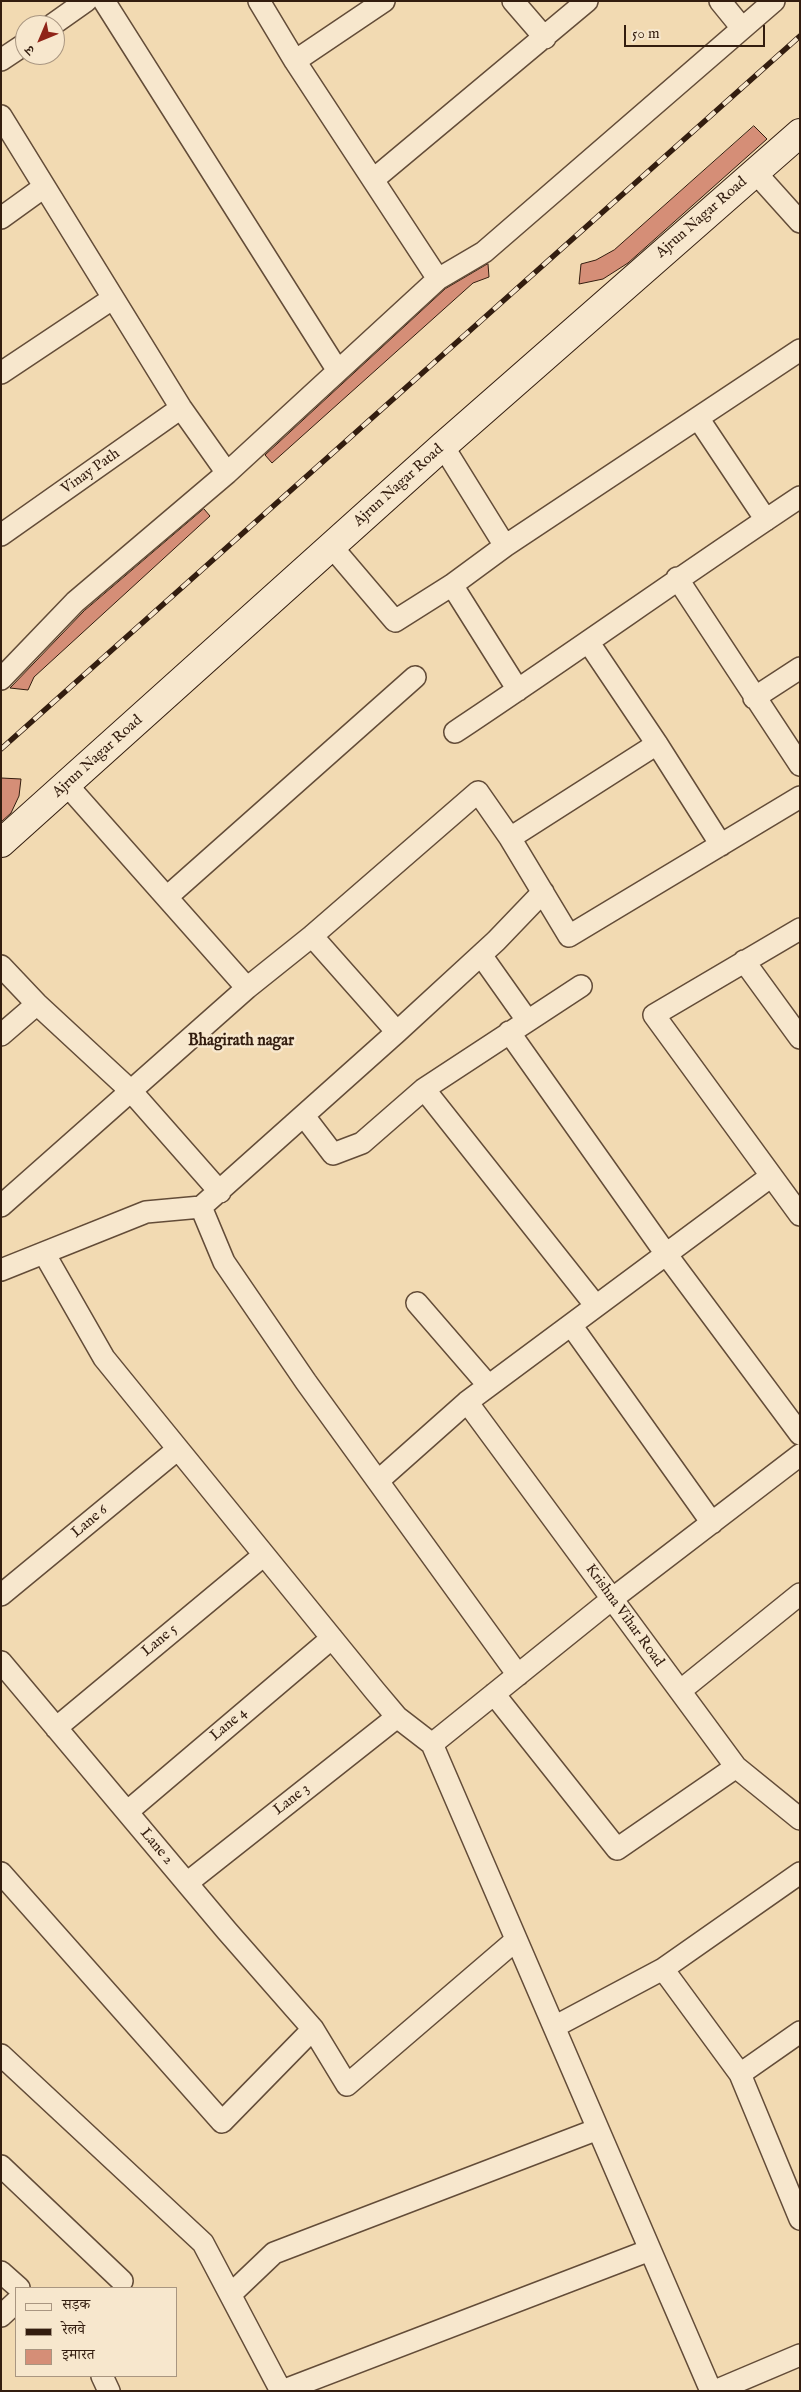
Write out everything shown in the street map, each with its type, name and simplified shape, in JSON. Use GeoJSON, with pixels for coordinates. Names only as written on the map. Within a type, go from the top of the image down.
{"type":"FeatureCollection","features":[{"type":"Feature","properties":{"kind":"street"},"geometry":{"type":"LineString","coordinates":[[65,16],[86,1]]}},
{"type":"Feature","properties":{"kind":"street"},"geometry":{"type":"LineString","coordinates":[[104,1],[338,371]]}},
{"type":"Feature","properties":{"kind":"street"},"geometry":{"type":"LineString","coordinates":[[259,1],[295,61],[374,179],[438,280]]}},
{"type":"Feature","properties":{"kind":"street"},"geometry":{"type":"LineString","coordinates":[[295,61],[384,1]]}},
{"type":"Feature","properties":{"kind":"street"},"geometry":{"type":"LineString","coordinates":[[513,1],[545,38]]}},
{"type":"Feature","properties":{"kind":"street"},"geometry":{"type":"LineString","coordinates":[[374,179],[588,1]]}},
{"type":"Feature","properties":{"kind":"street"},"geometry":{"type":"LineString","coordinates":[[720,1],[742,28]]}},
{"type":"Feature","properties":{"kind":"street"},"geometry":{"type":"LineString","coordinates":[[1,679],[74,602],[228,473],[438,280],[484,252],[774,1]]}},
{"type":"Feature","properties":{"kind":"street"},"geometry":{"type":"LineString","coordinates":[[1,60],[15,51]]}},
{"type":"Feature","properties":{"kind":"street"},"geometry":{"type":"LineString","coordinates":[[1,116],[112,299],[181,408],[228,473]]}},
{"type":"Feature","properties":{"kind":"street","name":"Ajrun Nagar Road"},"geometry":{"type":"LineString","coordinates":[[1,843],[443,446],[800,133]]}},
{"type":"Feature","properties":{"kind":"street"},"geometry":{"type":"LineString","coordinates":[[755,172],[800,222]]}},
{"type":"Feature","properties":{"kind":"street"},"geometry":{"type":"LineString","coordinates":[[1,218],[44,187]]}},
{"type":"Feature","properties":{"kind":"street"},"geometry":{"type":"LineString","coordinates":[[1,373],[112,299]]}},
{"type":"Feature","properties":{"kind":"street"},"geometry":{"type":"LineString","coordinates":[[332,547],[395,622],[452,585],[505,546],[800,350]]}},
{"type":"Feature","properties":{"kind":"street","name":"Vinay Path"},"geometry":{"type":"LineString","coordinates":[[1,535],[181,408]]}},
{"type":"Feature","properties":{"kind":"street"},"geometry":{"type":"LineString","coordinates":[[698,418],[766,520]]}},
{"type":"Feature","properties":{"kind":"street"},"geometry":{"type":"LineString","coordinates":[[443,446],[505,546]]}},
{"type":"Feature","properties":{"kind":"street"},"geometry":{"type":"LineString","coordinates":[[455,732],[589,643],[677,578],[800,497]]}},
{"type":"Feature","properties":{"kind":"street"},"geometry":{"type":"LineString","coordinates":[[677,578],[754,698],[800,764]]}},
{"type":"Feature","properties":{"kind":"street"},"geometry":{"type":"LineString","coordinates":[[452,585],[518,690]]}},
{"type":"Feature","properties":{"kind":"street"},"geometry":{"type":"LineString","coordinates":[[589,643],[657,744],[721,845]]}},
{"type":"Feature","properties":{"kind":"street"},"geometry":{"type":"LineString","coordinates":[[754,698],[800,668]]}},
{"type":"Feature","properties":{"kind":"street"},"geometry":{"type":"LineString","coordinates":[[167,897],[415,677]]}},
{"type":"Feature","properties":{"kind":"street"},"geometry":{"type":"LineString","coordinates":[[510,838],[657,744]]}},
{"type":"Feature","properties":{"kind":"street"},"geometry":{"type":"LineString","coordinates":[[67,785],[247,988]]}},
{"type":"Feature","properties":{"kind":"street"},"geometry":{"type":"LineString","coordinates":[[1,1206],[247,988],[312,936],[478,792],[510,838],[569,936],[800,797]]}},
{"type":"Feature","properties":{"kind":"street"},"geometry":{"type":"LineString","coordinates":[[1,1270],[146,1212],[201,1207],[220,1192],[481,955],[543,892]]}},
{"type":"Feature","properties":{"kind":"street"},"geometry":{"type":"LineString","coordinates":[[800,929],[654,1015],[770,1177],[800,1215]]}},
{"type":"Feature","properties":{"kind":"street"},"geometry":{"type":"LineString","coordinates":[[312,936],[397,1032]]}},
{"type":"Feature","properties":{"kind":"street"},"geometry":{"type":"LineString","coordinates":[[481,955],[527,1020]]}},
{"type":"Feature","properties":{"kind":"street"},"geometry":{"type":"LineString","coordinates":[[744,962],[800,1038]]}},
{"type":"Feature","properties":{"kind":"street"},"geometry":{"type":"LineString","coordinates":[[1,966],[36,1004],[130,1091],[220,1192]]}},
{"type":"Feature","properties":{"kind":"street"},"geometry":{"type":"LineString","coordinates":[[304,1116],[333,1154],[362,1143],[424,1089],[581,986]]}},
{"type":"Feature","properties":{"kind":"street"},"geometry":{"type":"LineString","coordinates":[[1,1035],[36,1004]]}},
{"type":"Feature","properties":{"kind":"street"},"geometry":{"type":"LineString","coordinates":[[509,1032],[666,1254],[800,1434]]}},
{"type":"Feature","properties":{"kind":"street"},"geometry":{"type":"LineString","coordinates":[[424,1089],[596,1306]]}},
{"type":"Feature","properties":{"kind":"street"},"geometry":{"type":"LineString","coordinates":[[378,1481],[467,1402],[770,1177]]}},
{"type":"Feature","properties":{"kind":"street"},"geometry":{"type":"LineString","coordinates":[[201,1207],[224,1262],[306,1382],[518,1675]]}},
{"type":"Feature","properties":{"kind":"street"},"geometry":{"type":"LineString","coordinates":[[44,1253],[104,1358],[397,1716],[432,1744],[710,2391]]}},
{"type":"Feature","properties":{"kind":"street"},"geometry":{"type":"LineString","coordinates":[[417,1303],[488,1386]]}},
{"type":"Feature","properties":{"kind":"street"},"geometry":{"type":"LineString","coordinates":[[571,1325],[712,1523]]}},
{"type":"Feature","properties":{"kind":"street","name":"Krishna Vihar Road"},"geometry":{"type":"LineString","coordinates":[[467,1402],[736,1767],[799,1816]]}},
{"type":"Feature","properties":{"kind":"street","name":"Lane 6"},"geometry":{"type":"LineString","coordinates":[[1,1595],[178,1449]]}},
{"type":"Feature","properties":{"kind":"street"},"geometry":{"type":"LineString","coordinates":[[432,1744],[612,1599],[800,1455]]}},
{"type":"Feature","properties":{"kind":"street","name":"Lane 5"},"geometry":{"type":"LineString","coordinates":[[56,1728],[264,1555]]}},
{"type":"Feature","properties":{"kind":"street"},"geometry":{"type":"LineString","coordinates":[[680,1691],[800,1594]]}},
{"type":"Feature","properties":{"kind":"street","name":"Lane 4"},"geometry":{"type":"LineString","coordinates":[[127,1812],[332,1638]]}},
{"type":"Feature","properties":{"kind":"street","name":"Lane 2"},"geometry":{"type":"LineString","coordinates":[[1,1662],[186,1883],[313,2029],[348,2084],[516,1940]]}},
{"type":"Feature","properties":{"kind":"street"},"geometry":{"type":"LineString","coordinates":[[494,1694],[617,1849],[736,1767]]}},
{"type":"Feature","properties":{"kind":"street","name":"Lane 3"},"geometry":{"type":"LineString","coordinates":[[186,1883],[397,1716]]}},
{"type":"Feature","properties":{"kind":"street"},"geometry":{"type":"LineString","coordinates":[[1,1873],[222,2122],[313,2029]]}},
{"type":"Feature","properties":{"kind":"street"},"geometry":{"type":"LineString","coordinates":[[554,2027],[664,1969],[800,1873]]}},
{"type":"Feature","properties":{"kind":"street"},"geometry":{"type":"LineString","coordinates":[[664,1969],[740,2074],[800,2219]]}},
{"type":"Feature","properties":{"kind":"street"},"geometry":{"type":"LineString","coordinates":[[740,2074],[800,2032]]}},
{"type":"Feature","properties":{"kind":"street"},"geometry":{"type":"LineString","coordinates":[[1,2055],[203,2243],[282,2391],[650,2250]]}},
{"type":"Feature","properties":{"kind":"street"},"geometry":{"type":"LineString","coordinates":[[231,2294],[274,2253],[598,2129]]}},
{"type":"Feature","properties":{"kind":"street"},"geometry":{"type":"LineString","coordinates":[[1,2166],[122,2281]]}},
{"type":"Feature","properties":{"kind":"street"},"geometry":{"type":"LineString","coordinates":[[1,2272],[17,2287]]}},
{"type":"Feature","properties":{"kind":"street"},"geometry":{"type":"LineString","coordinates":[[1,2316],[15,2303]]}},
{"type":"Feature","properties":{"kind":"street"},"geometry":{"type":"LineString","coordinates":[[715,2391],[800,2355]]}},
{"type":"Feature","properties":{"kind":"street"},"geometry":{"type":"LineString","coordinates":[[102,2377],[109,2391]]}},
{"type":"Feature","properties":{"kind":"building"},"geometry":{"type":"Polygon","coordinates":[[[754,126],[767,139],[628,263],[603,279],[579,284],[581,264],[596,260],[614,250],[754,126]]]}},
{"type":"Feature","properties":{"kind":"building"},"geometry":{"type":"Polygon","coordinates":[[[488,264],[489,277],[473,283],[272,463],[265,455],[445,289],[488,264]]]}},
{"type":"Feature","properties":{"kind":"building"},"geometry":{"type":"Polygon","coordinates":[[[204,509],[210,516],[34,677],[28,690],[10,688],[84,611],[204,509]]]}},
{"type":"Feature","properties":{"kind":"building"},"geometry":{"type":"Polygon","coordinates":[[[1,778],[21,779],[19,796],[11,813],[1,822],[1,778]]]}},
{"type":"Feature","properties":{"kind":"railway"},"geometry":{"type":"LineString","coordinates":[[1,749],[800,36]]}},
{"type":"Feature","properties":{"kind":"district","name":"Bhagirath nagar"},"geometry":{"type":"Point","coordinates":[241,1042]}}]}
